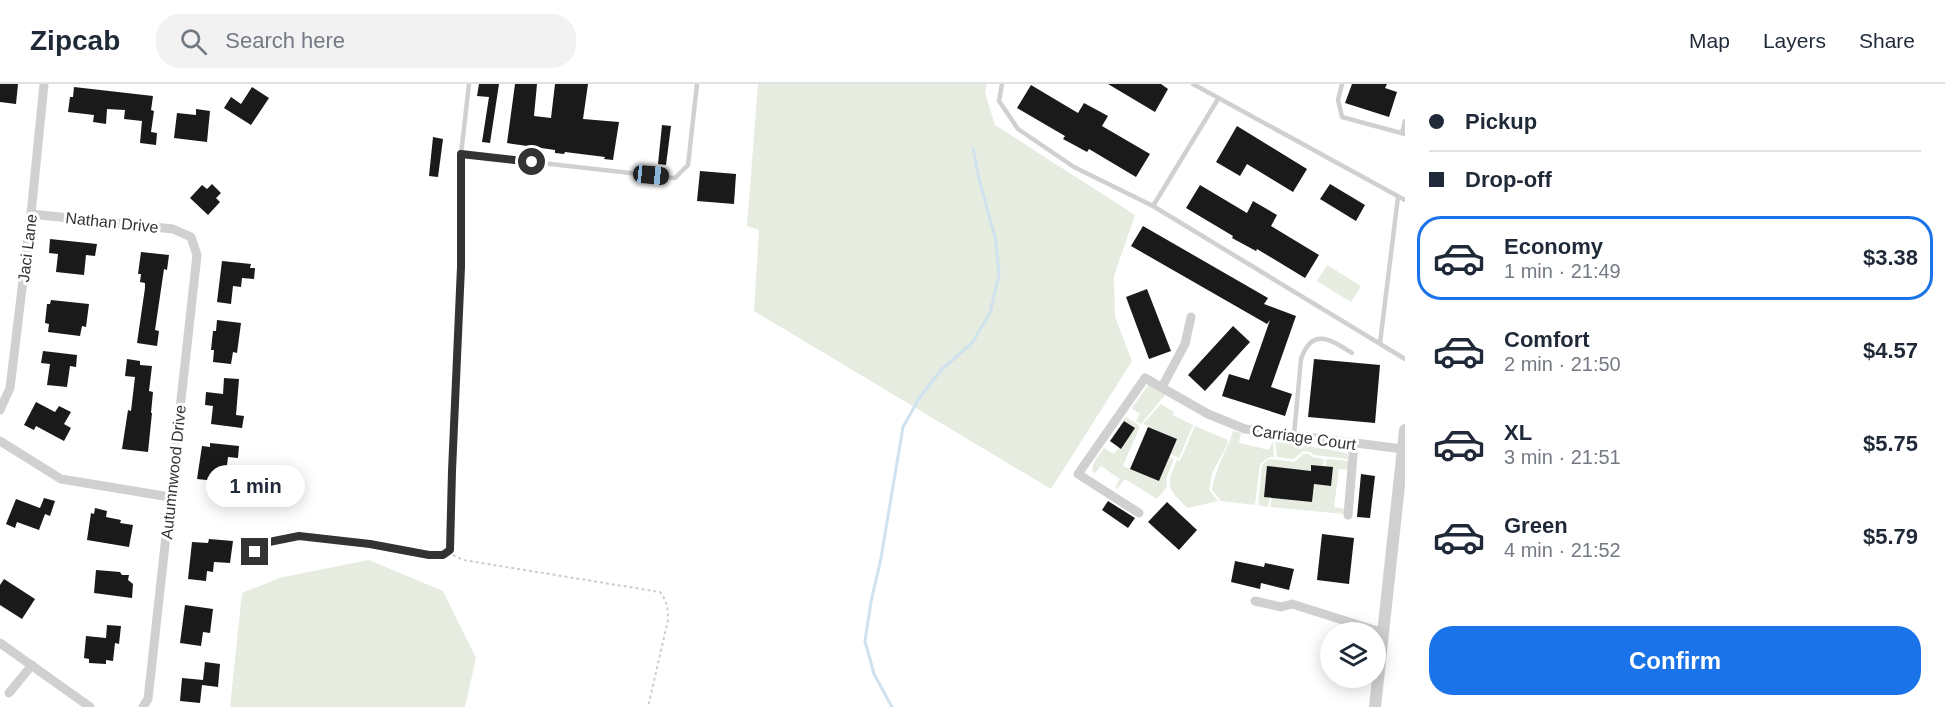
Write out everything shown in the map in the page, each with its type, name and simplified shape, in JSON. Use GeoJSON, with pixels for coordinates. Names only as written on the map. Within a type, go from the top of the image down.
{"type":"FeatureCollection","features":[{"type":"Feature","properties":{"kind":"street","name":"Jaci Lane"},"geometry":{"type":"LineString","coordinates":[[0,410],[10,388],[44,84]]}},
{"type":"Feature","properties":{"kind":"street","name":"Nathan Drive"},"geometry":{"type":"LineString","coordinates":[[31,214],[173,228],[191,237]]}},
{"type":"Feature","properties":{"kind":"street","name":"Autumnwood Drive"},"geometry":{"type":"LineString","coordinates":[[142,707],[148,699],[197,255],[191,237]]}},
{"type":"Feature","properties":{"kind":"street"},"geometry":{"type":"LineString","coordinates":[[1162,387],[1185,344],[1191,317]]}},
{"type":"Feature","properties":{"kind":"street","name":"Carriage Court"},"geometry":{"type":"LineString","coordinates":[[1138,513],[1078,474],[1145,378],[1208,414],[1245,429],[1403,449]]}},
{"type":"Feature","properties":{"kind":"street"},"geometry":{"type":"LineString","coordinates":[[1384,622],[1405,430]]}},
{"type":"Feature","properties":{"kind":"street"},"geometry":{"type":"LineString","coordinates":[[0,441],[61,478],[170,497]]}},
{"type":"Feature","properties":{"kind":"street"},"geometry":{"type":"LineString","coordinates":[[1348,515],[1354,444]]}},
{"type":"Feature","properties":{"kind":"street"},"geometry":{"type":"LineString","coordinates":[[1255,601],[1281,607],[1292,604],[1348,622]]}},
{"type":"Feature","properties":{"kind":"street"},"geometry":{"type":"LineString","coordinates":[[0,643],[90,707]]}},
{"type":"Feature","properties":{"kind":"street"},"geometry":{"type":"LineString","coordinates":[[9,693],[32,664]]}},
{"type":"Feature","properties":{"kind":"street"},"geometry":{"type":"LineString","coordinates":[[1375,707],[1377,688]]}},
{"type":"Feature","properties":{"kind":"lane"},"geometry":{"type":"LineString","coordinates":[[255,552],[269,542],[299,536],[370,544],[429,555],[448,553],[451,547],[462,227],[461,154],[469,84]]}},
{"type":"Feature","properties":{"kind":"lane"},"geometry":{"type":"LineString","coordinates":[[461,154],[675,178],[688,165],[697,84]]}},
{"type":"Feature","properties":{"kind":"lane"},"geometry":{"type":"LineString","coordinates":[[1002,84],[999,101],[1018,129],[1074,168],[1153,206],[1405,359]]}},
{"type":"Feature","properties":{"kind":"lane"},"geometry":{"type":"LineString","coordinates":[[1193,84],[1405,200]]}},
{"type":"Feature","properties":{"kind":"lane"},"geometry":{"type":"LineString","coordinates":[[1342,84],[1338,100],[1342,117],[1404,133],[1405,121]]}},
{"type":"Feature","properties":{"kind":"lane"},"geometry":{"type":"LineString","coordinates":[[1153,206],[1218,99]]}},
{"type":"Feature","properties":{"kind":"lane"},"geometry":{"type":"LineString","coordinates":[[1380,343],[1398,196]]}},
{"type":"Feature","properties":{"kind":"lane"},"geometry":{"type":"LineString","coordinates":[[1294,435],[1301,359],[1304,349],[1312,340],[1320,338],[1333,341],[1352,353]]}},
{"type":"Feature","properties":{"kind":"path"},"geometry":{"type":"LineString","coordinates":[[448,553],[463,560],[660,592],[666,600],[668,620],[648,707]]}},
{"type":"Feature","properties":{"kind":"shaded area"},"geometry":{"type":"Polygon","coordinates":[[[758,84],[987,84],[985,93],[995,125],[1135,215],[1114,276],[1115,317],[1132,361],[1051,489],[754,311],[759,230],[747,226],[758,84]]]}},
{"type":"Feature","properties":{"kind":"shaded area"},"geometry":{"type":"Polygon","coordinates":[[[1327,265],[1361,286],[1351,302],[1317,281],[1327,265]]]}},
{"type":"Feature","properties":{"kind":"shaded area"},"geometry":{"type":"Polygon","coordinates":[[[1149,384],[1166,394],[1141,424],[1136,421],[1140,414],[1132,408],[1149,384]]]}},
{"type":"Feature","properties":{"kind":"shaded area"},"geometry":{"type":"Polygon","coordinates":[[[1161,404],[1174,412],[1173,415],[1193,425],[1179,458],[1171,454],[1177,439],[1143,424],[1161,404]]]}},
{"type":"Feature","properties":{"kind":"shaded area"},"geometry":{"type":"Polygon","coordinates":[[[1126,417],[1140,426],[1123,466],[1159,481],[1170,457],[1174,459],[1166,479],[1167,487],[1157,499],[1125,479],[1117,489],[1115,488],[1120,479],[1101,466],[1094,474],[1094,464],[1104,448],[1114,454],[1134,428],[1123,421],[1126,417]]]}},
{"type":"Feature","properties":{"kind":"shaded area"},"geometry":{"type":"Polygon","coordinates":[[[1195,426],[1228,440],[1212,473],[1209,490],[1218,501],[1188,508],[1172,491],[1170,482],[1177,460],[1180,461],[1195,426]]]}},
{"type":"Feature","properties":{"kind":"shaded area"},"geometry":{"type":"Polygon","coordinates":[[[1233,431],[1241,433],[1239,443],[1269,450],[1273,441],[1274,457],[1260,464],[1255,505],[1221,501],[1212,490],[1233,431]]]}},
{"type":"Feature","properties":{"kind":"shaded area"},"geometry":{"type":"Polygon","coordinates":[[[1275,440],[1347,453],[1349,459],[1313,455],[1311,452],[1303,451],[1294,459],[1277,457],[1275,440]]]}},
{"type":"Feature","properties":{"kind":"shaded area"},"geometry":{"type":"Polygon","coordinates":[[[1303,454],[1324,459],[1323,466],[1312,465],[1311,471],[1268,466],[1264,496],[1270,497],[1268,507],[1258,505],[1262,465],[1269,459],[1295,462],[1303,454]]]}},
{"type":"Feature","properties":{"kind":"shaded area"},"geometry":{"type":"Polygon","coordinates":[[[1326,459],[1349,461],[1348,470],[1339,469],[1334,507],[1344,509],[1344,514],[1270,507],[1272,498],[1312,502],[1314,484],[1331,486],[1325,467],[1326,459]]]}},
{"type":"Feature","properties":{"kind":"shaded area"},"geometry":{"type":"Polygon","coordinates":[[[369,560],[443,591],[476,658],[465,707],[230,707],[242,593],[279,578],[369,560]]]}},
{"type":"Feature","properties":{"kind":"building"},"geometry":{"type":"Polygon","coordinates":[[[0,84],[18,84],[16,104],[0,102],[0,84]]]}},
{"type":"Feature","properties":{"kind":"building"},"geometry":{"type":"Polygon","coordinates":[[[479,84],[499,84],[490,143],[482,142],[489,97],[477,96],[479,84]]]}},
{"type":"Feature","properties":{"kind":"building"},"geometry":{"type":"Polygon","coordinates":[[[515,84],[537,84],[534,116],[551,118],[555,84],[588,84],[583,119],[619,122],[613,160],[565,152],[564,154],[555,153],[555,150],[507,143],[515,84]]]}},
{"type":"Feature","properties":{"kind":"building"},"geometry":{"type":"Polygon","coordinates":[[[1108,84],[1161,84],[1168,89],[1155,112],[1108,84]]]}},
{"type":"Feature","properties":{"kind":"building"},"geometry":{"type":"Polygon","coordinates":[[[1352,84],[1387,84],[1385,88],[1397,92],[1389,117],[1345,103],[1352,84]]]}},
{"type":"Feature","properties":{"kind":"building"},"geometry":{"type":"Polygon","coordinates":[[[1031,85],[1078,113],[1084,103],[1108,116],[1102,126],[1150,154],[1136,177],[1089,149],[1087,152],[1063,139],[1065,136],[1017,108],[1031,85]]]}},
{"type":"Feature","properties":{"kind":"building"},"geometry":{"type":"Polygon","coordinates":[[[74,87],[153,96],[151,110],[154,111],[151,132],[157,133],[156,145],[140,143],[142,121],[124,119],[125,110],[107,109],[106,124],[93,122],[94,115],[68,112],[74,87]]]}},
{"type":"Feature","properties":{"kind":"building"},"geometry":{"type":"Polygon","coordinates":[[[252,87],[269,98],[251,125],[224,108],[231,97],[241,104],[252,87]]]}},
{"type":"Feature","properties":{"kind":"building"},"geometry":{"type":"Polygon","coordinates":[[[196,109],[210,111],[207,142],[174,138],[177,113],[196,115],[196,109]]]}},
{"type":"Feature","properties":{"kind":"building"},"geometry":{"type":"Polygon","coordinates":[[[662,125],[671,126],[666,165],[658,164],[662,125]]]}},
{"type":"Feature","properties":{"kind":"building"},"geometry":{"type":"Polygon","coordinates":[[[1237,126],[1307,169],[1293,192],[1247,164],[1240,176],[1216,162],[1237,126]]]}},
{"type":"Feature","properties":{"kind":"building"},"geometry":{"type":"Polygon","coordinates":[[[433,137],[443,139],[438,177],[429,176],[433,137]]]}},
{"type":"Feature","properties":{"kind":"building"},"geometry":{"type":"Polygon","coordinates":[[[700,171],[736,174],[734,204],[697,201],[700,171]]]}},
{"type":"Feature","properties":{"kind":"building"},"geometry":{"type":"Polygon","coordinates":[[[212,184],[221,193],[216,198],[220,202],[208,215],[190,198],[202,185],[207,189],[212,184]]]}},
{"type":"Feature","properties":{"kind":"building"},"geometry":{"type":"Polygon","coordinates":[[[1330,184],[1365,205],[1356,221],[1320,199],[1330,184]]]}},
{"type":"Feature","properties":{"kind":"building"},"geometry":{"type":"Polygon","coordinates":[[[1200,185],[1247,213],[1253,201],[1277,215],[1271,226],[1319,255],[1305,278],[1257,249],[1256,251],[1232,238],[1233,236],[1186,208],[1200,185]]]}},
{"type":"Feature","properties":{"kind":"building"},"geometry":{"type":"Polygon","coordinates":[[[1143,226],[1268,298],[1264,304],[1296,316],[1271,387],[1292,394],[1285,416],[1222,396],[1229,374],[1249,380],[1270,320],[1267,324],[1131,246],[1143,226]]]}},
{"type":"Feature","properties":{"kind":"building"},"geometry":{"type":"Polygon","coordinates":[[[50,239],[97,244],[95,256],[86,255],[84,275],[56,272],[58,254],[49,253],[50,239]]]}},
{"type":"Feature","properties":{"kind":"building"},"geometry":{"type":"Polygon","coordinates":[[[141,252],[169,255],[167,270],[164,269],[155,330],[159,331],[157,346],[137,343],[145,288],[145,283],[140,282],[141,274],[138,274],[141,252]]]}},
{"type":"Feature","properties":{"kind":"building"},"geometry":{"type":"Polygon","coordinates":[[[222,261],[251,264],[250,268],[255,268],[254,279],[242,278],[241,287],[233,286],[231,304],[217,302],[222,261]]]}},
{"type":"Feature","properties":{"kind":"building"},"geometry":{"type":"Polygon","coordinates":[[[1147,289],[1171,351],[1149,359],[1126,297],[1147,289]]]}},
{"type":"Feature","properties":{"kind":"building"},"geometry":{"type":"Polygon","coordinates":[[[51,300],[89,304],[86,327],[82,326],[80,336],[48,332],[49,324],[45,323],[47,304],[50,304],[51,300]]]}},
{"type":"Feature","properties":{"kind":"building"},"geometry":{"type":"Polygon","coordinates":[[[217,320],[241,323],[237,353],[233,352],[231,364],[213,362],[214,350],[211,350],[217,320]]]}},
{"type":"Feature","properties":{"kind":"building"},"geometry":{"type":"Polygon","coordinates":[[[1233,326],[1250,342],[1205,391],[1188,375],[1233,326]]]}},
{"type":"Feature","properties":{"kind":"building"},"geometry":{"type":"Polygon","coordinates":[[[43,351],[77,355],[76,367],[70,366],[67,387],[47,385],[50,364],[41,363],[43,351]]]}},
{"type":"Feature","properties":{"kind":"building"},"geometry":{"type":"Polygon","coordinates":[[[127,359],[140,361],[140,365],[152,366],[149,391],[153,392],[148,452],[122,449],[128,410],[131,411],[135,377],[125,376],[127,359]]]}},
{"type":"Feature","properties":{"kind":"building"},"geometry":{"type":"Polygon","coordinates":[[[1314,359],[1380,365],[1375,423],[1308,417],[1314,359]]]}},
{"type":"Feature","properties":{"kind":"building"},"geometry":{"type":"Polygon","coordinates":[[[224,378],[239,379],[236,415],[244,416],[242,428],[211,424],[213,406],[205,405],[206,392],[223,394],[224,378]]]}},
{"type":"Feature","properties":{"kind":"building"},"geometry":{"type":"Polygon","coordinates":[[[36,402],[55,412],[59,406],[71,412],[64,424],[71,428],[64,441],[36,426],[34,430],[24,425],[36,402]]]}},
{"type":"Feature","properties":{"kind":"building"},"geometry":{"type":"Polygon","coordinates":[[[1124,421],[1135,428],[1121,449],[1110,441],[1124,421]]]}},
{"type":"Feature","properties":{"kind":"building"},"geometry":{"type":"Polygon","coordinates":[[[1148,427],[1177,439],[1159,481],[1130,469],[1148,427]]]}},
{"type":"Feature","properties":{"kind":"building"},"geometry":{"type":"Polygon","coordinates":[[[210,443],[239,446],[238,458],[228,457],[225,482],[197,479],[202,446],[210,447],[210,443]]]}},
{"type":"Feature","properties":{"kind":"building"},"geometry":{"type":"Polygon","coordinates":[[[1311,465],[1333,467],[1331,486],[1314,484],[1312,502],[1264,497],[1267,466],[1311,471],[1311,465]]]}},
{"type":"Feature","properties":{"kind":"building"},"geometry":{"type":"Polygon","coordinates":[[[1361,474],[1375,476],[1370,518],[1357,517],[1361,474]]]}},
{"type":"Feature","properties":{"kind":"building"},"geometry":{"type":"Polygon","coordinates":[[[44,498],[55,501],[50,516],[45,514],[39,530],[17,522],[15,528],[6,524],[16,499],[40,508],[44,498]]]}},
{"type":"Feature","properties":{"kind":"building"},"geometry":{"type":"Polygon","coordinates":[[[1108,501],[1135,518],[1128,528],[1102,510],[1108,501]]]}},
{"type":"Feature","properties":{"kind":"building"},"geometry":{"type":"Polygon","coordinates":[[[1167,502],[1197,530],[1179,550],[1148,522],[1167,502]]]}},
{"type":"Feature","properties":{"kind":"building"},"geometry":{"type":"Polygon","coordinates":[[[95,508],[107,511],[106,517],[133,525],[129,547],[87,540],[91,513],[94,514],[95,508]]]}},
{"type":"Feature","properties":{"kind":"building"},"geometry":{"type":"Polygon","coordinates":[[[1322,534],[1354,538],[1349,584],[1317,580],[1322,534]]]}},
{"type":"Feature","properties":{"kind":"building"},"geometry":{"type":"Polygon","coordinates":[[[209,539],[233,541],[230,563],[214,562],[213,572],[207,571],[206,581],[188,579],[192,542],[208,543],[209,539]]]}},
{"type":"Feature","properties":{"kind":"building"},"geometry":{"type":"Polygon","coordinates":[[[1235,561],[1264,567],[1265,563],[1294,569],[1289,590],[1261,583],[1260,589],[1231,582],[1235,561]]]}},
{"type":"Feature","properties":{"kind":"building"},"geometry":{"type":"Polygon","coordinates":[[[96,570],[129,575],[128,580],[133,584],[132,598],[94,593],[96,570]]]}},
{"type":"Feature","properties":{"kind":"building"},"geometry":{"type":"Polygon","coordinates":[[[4,579],[35,599],[22,619],[0,605],[0,585],[4,579]]]}},
{"type":"Feature","properties":{"kind":"building"},"geometry":{"type":"Polygon","coordinates":[[[185,605],[213,609],[210,633],[203,632],[201,646],[180,643],[185,605]]]}},
{"type":"Feature","properties":{"kind":"building"},"geometry":{"type":"Polygon","coordinates":[[[107,625],[121,626],[119,644],[115,643],[113,661],[106,660],[106,664],[89,663],[89,659],[84,658],[86,636],[106,638],[107,625]]]}},
{"type":"Feature","properties":{"kind":"building"},"geometry":{"type":"Polygon","coordinates":[[[205,662],[220,664],[218,687],[202,685],[200,703],[180,701],[182,678],[203,680],[205,662]]]}},
{"type":"Feature","properties":{"kind":"waterway"},"geometry":{"type":"LineString","coordinates":[[892,707],[874,674],[865,641],[903,427],[920,397],[941,370],[972,343],[990,313],[999,275],[996,241],[973,148]]}},
{"type":"Feature","properties":{"kind":"route"},"geometry":{"type":"LineString","coordinates":[[255,552],[269,542],[299,536],[370,544],[429,555],[448,553],[452,537],[452,471],[460,305],[461,154],[532,162]]}}]}
